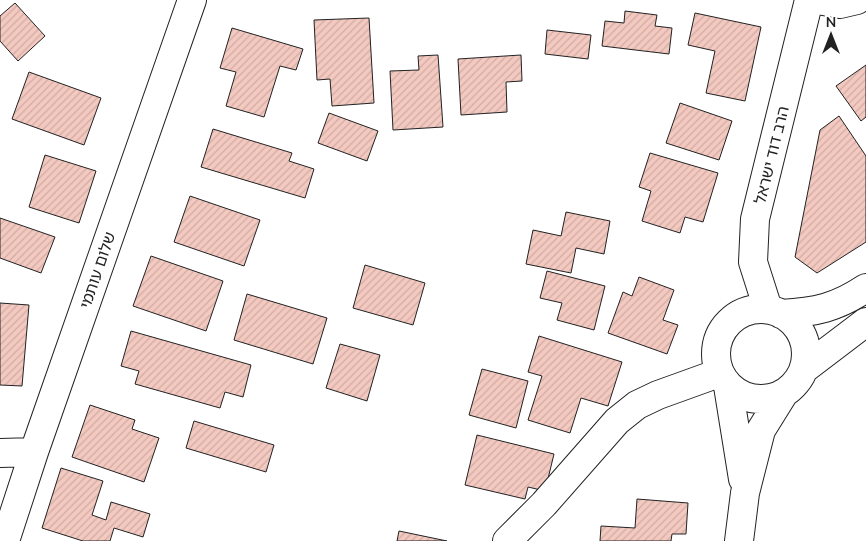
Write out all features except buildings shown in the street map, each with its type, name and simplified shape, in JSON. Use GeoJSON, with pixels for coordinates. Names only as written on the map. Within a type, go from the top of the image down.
{"type":"FeatureCollection","features":[{"type":"Feature","properties":{"kind":"street","name":"שלום עותמי"},"geometry":{"type":"LineString","coordinates":[[6,541],[34,452],[192,0]]}},
{"type":"Feature","properties":{"kind":"street","name":"הרב דוד ישראל"},"geometry":{"type":"LineString","coordinates":[[774,312],[753,262],[755,219],[809,0]]}},
{"type":"Feature","properties":{"kind":"street"},"geometry":{"type":"LineString","coordinates":[[818,0],[840,4],[857,0]]}},
{"type":"Feature","properties":{"kind":"street"},"geometry":{"type":"LineString","coordinates":[[745,493],[724,380],[716,363],[715,351],[717,340],[723,328],[743,312],[755,310],[774,312],[819,310],[833,306],[866,288]]}},
{"type":"Feature","properties":{"kind":"street"},"geometry":{"type":"LineString","coordinates":[[724,380],[740,395],[755,400],[770,399],[784,393],[796,383],[804,369],[805,344],[800,332],[792,321],[774,312]]}},
{"type":"Feature","properties":{"kind":"street"},"geometry":{"type":"LineString","coordinates":[[804,369],[866,322]]}},
{"type":"Feature","properties":{"kind":"street"},"geometry":{"type":"LineString","coordinates":[[507,541],[544,504],[618,422],[637,405],[658,395],[724,380]]}},
{"type":"Feature","properties":{"kind":"street"},"geometry":{"type":"LineString","coordinates":[[739,541],[745,493],[761,430],[784,393]]}},
{"type":"Feature","properties":{"kind":"street"},"geometry":{"type":"LineString","coordinates":[[0,454],[34,452]]}}]}
